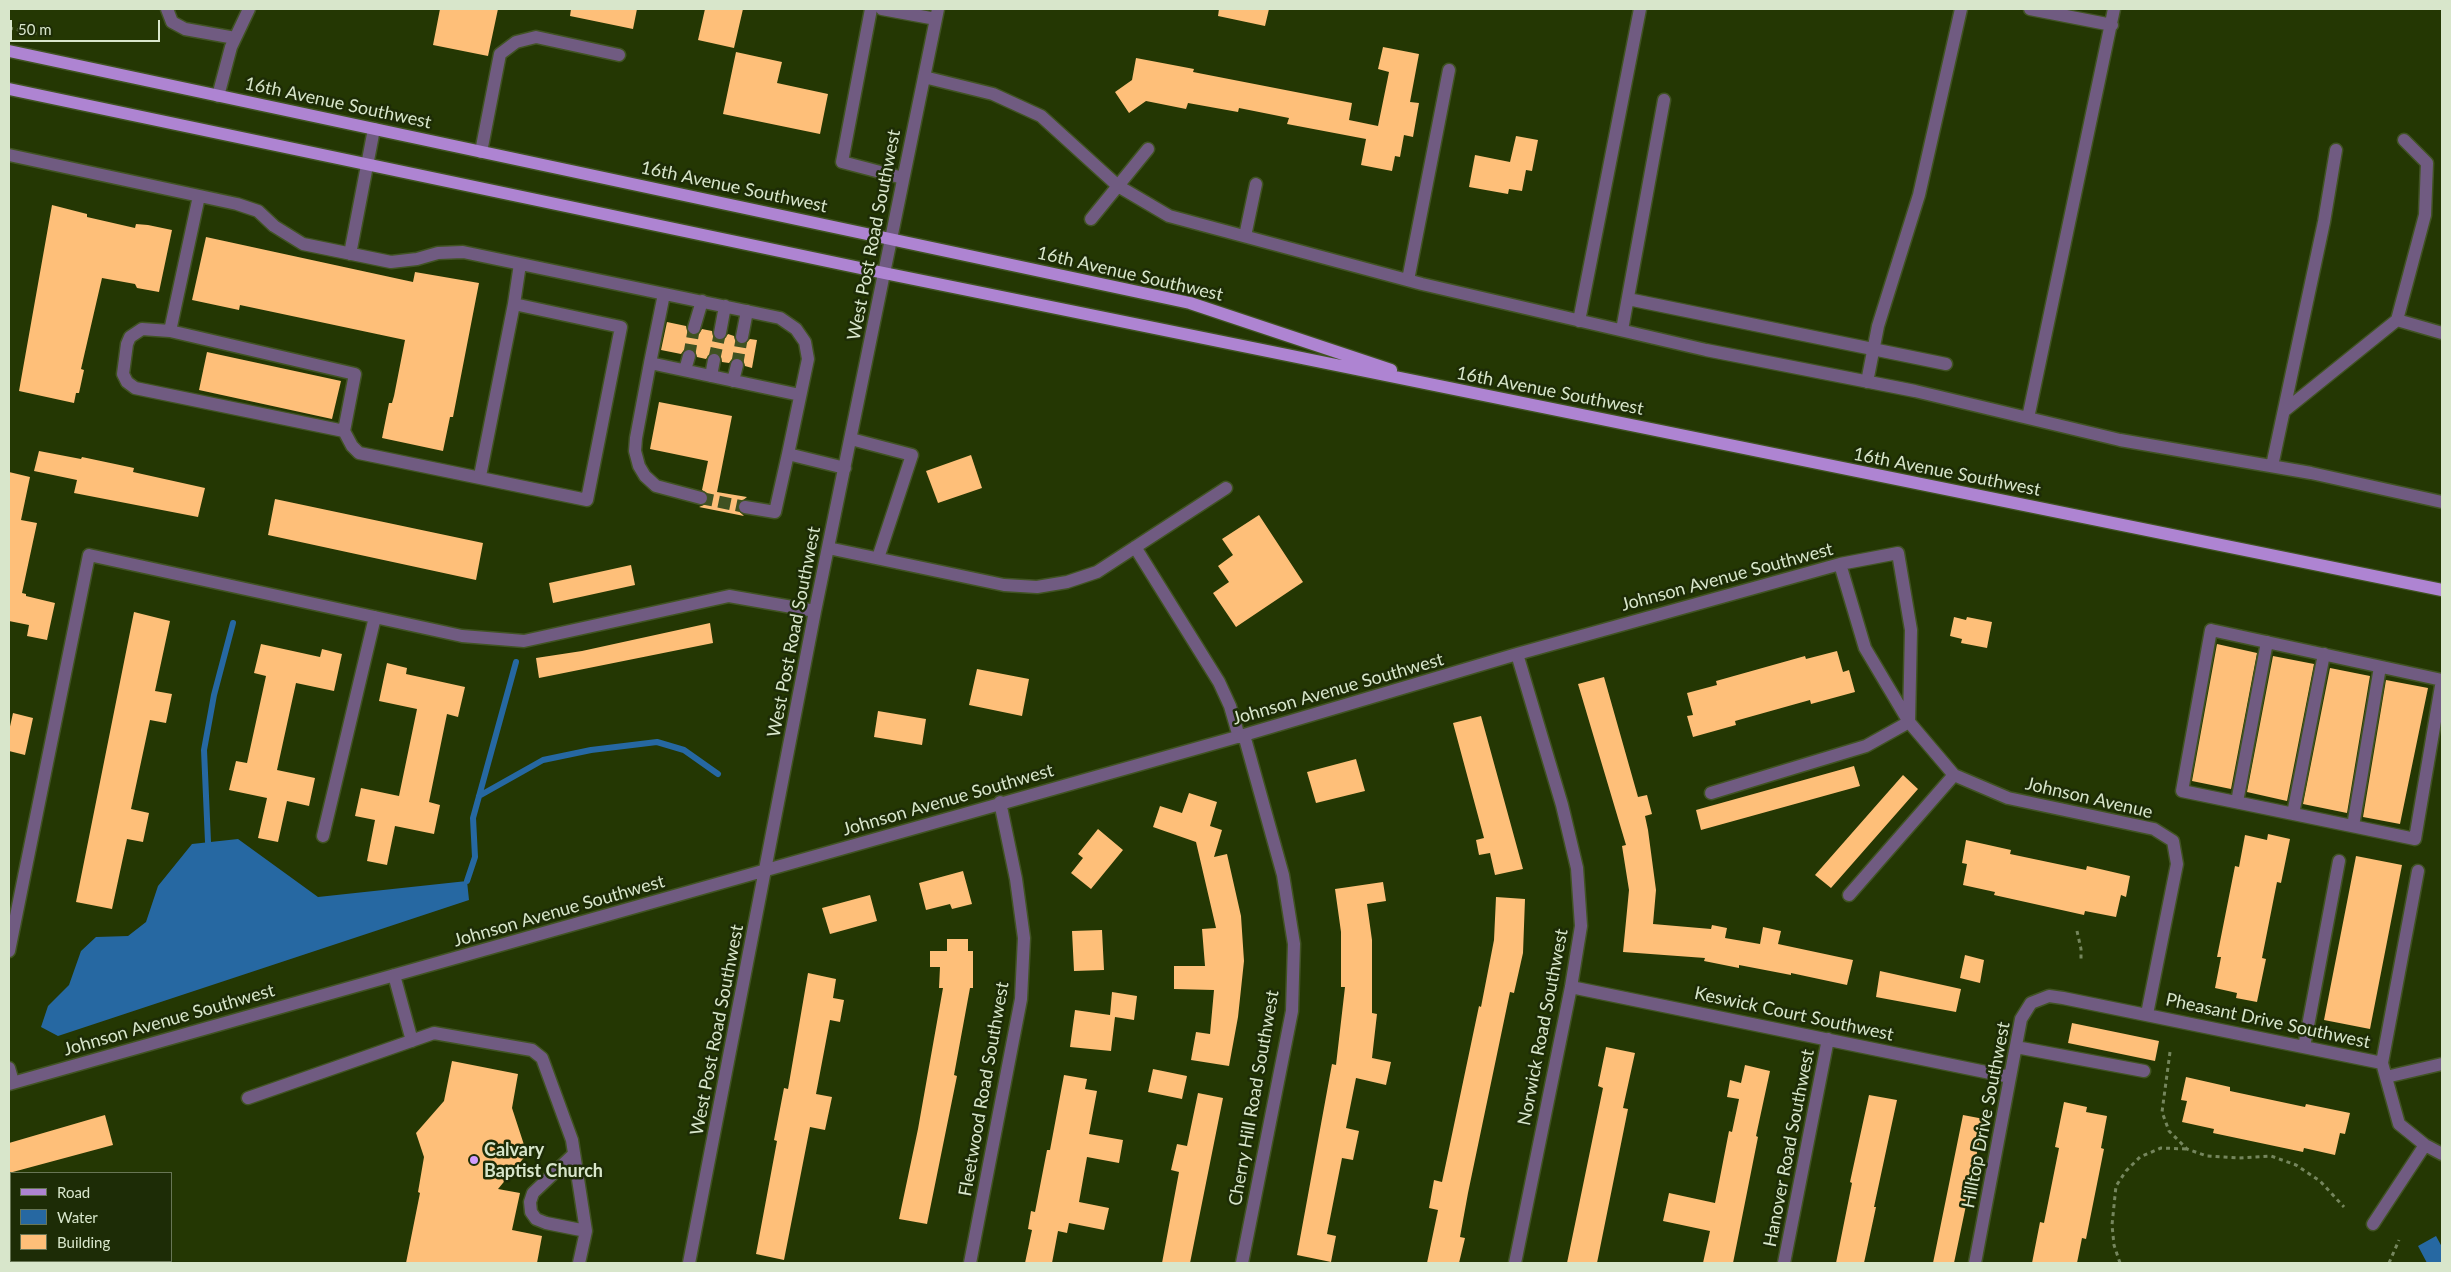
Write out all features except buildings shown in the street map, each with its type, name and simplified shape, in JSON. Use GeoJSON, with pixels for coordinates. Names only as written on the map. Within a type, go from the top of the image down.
{"type":"FeatureCollection","features":[{"type":"Feature","properties":{"kind":"main road","name":"16th Avenue Southwest"},"geometry":{"type":"LineString","coordinates":[[9,51],[1190,303],[1444,387]]}},
{"type":"Feature","properties":{"kind":"main road","name":"16th Avenue Southwest"},"geometry":{"type":"LineString","coordinates":[[9,89],[884,273],[2442,590]]}},
{"type":"Feature","properties":{"kind":"street"},"geometry":{"type":"LineString","coordinates":[[167,9],[172,22],[185,29],[235,38]]}},
{"type":"Feature","properties":{"kind":"street"},"geometry":{"type":"LineString","coordinates":[[218,96],[235,38],[249,9]]}},
{"type":"Feature","properties":{"kind":"street"},"geometry":{"type":"LineString","coordinates":[[871,9],[842,162],[903,178]]}},
{"type":"Feature","properties":{"kind":"street"},"geometry":{"type":"LineString","coordinates":[[889,9],[936,14]]}},
{"type":"Feature","properties":{"kind":"street"},"geometry":{"type":"LineString","coordinates":[[1579,321],[1640,9]]}},
{"type":"Feature","properties":{"kind":"street"},"geometry":{"type":"LineString","coordinates":[[1867,382],[1878,326],[1919,195],[1961,9]]}},
{"type":"Feature","properties":{"kind":"street"},"geometry":{"type":"LineString","coordinates":[[2030,9],[2112,25]]}},
{"type":"Feature","properties":{"kind":"street"},"geometry":{"type":"LineString","coordinates":[[2028,418],[2114,9]]}},
{"type":"Feature","properties":{"kind":"street","name":"West Post Road Southwest"},"geometry":{"type":"LineString","coordinates":[[689,1263],[815,611],[936,14]]}},
{"type":"Feature","properties":{"kind":"street"},"geometry":{"type":"LineString","coordinates":[[481,152],[500,54],[516,42],[536,37],[619,56]]}},
{"type":"Feature","properties":{"kind":"street"},"geometry":{"type":"LineString","coordinates":[[1408,280],[1449,70]]}},
{"type":"Feature","properties":{"kind":"street"},"geometry":{"type":"LineString","coordinates":[[924,77],[993,94],[1040,116],[1118,186],[1169,216],[1408,280],[1706,350],[1867,382],[2120,440],[2272,466],[2442,502]]}},
{"type":"Feature","properties":{"kind":"street"},"geometry":{"type":"LineString","coordinates":[[1622,330],[1664,100]]}},
{"type":"Feature","properties":{"kind":"street"},"geometry":{"type":"LineString","coordinates":[[350,254],[374,129]]}},
{"type":"Feature","properties":{"kind":"street"},"geometry":{"type":"LineString","coordinates":[[2284,412],[2397,320],[2425,215],[2427,172],[2427,163],[2404,140]]}},
{"type":"Feature","properties":{"kind":"street"},"geometry":{"type":"LineString","coordinates":[[1092,218],[1148,149]]}},
{"type":"Feature","properties":{"kind":"street"},"geometry":{"type":"LineString","coordinates":[[2272,466],[2324,222],[2336,150]]}},
{"type":"Feature","properties":{"kind":"street"},"geometry":{"type":"LineString","coordinates":[[9,155],[237,204],[258,212],[274,226],[303,244],[350,254],[391,262],[417,260],[438,253],[463,252],[780,318],[796,329],[805,342],[808,359],[775,512],[745,507]]}},
{"type":"Feature","properties":{"kind":"street"},"geometry":{"type":"LineString","coordinates":[[1245,236],[1256,184]]}},
{"type":"Feature","properties":{"kind":"street"},"geometry":{"type":"LineString","coordinates":[[170,331],[199,196]]}},
{"type":"Feature","properties":{"kind":"street"},"geometry":{"type":"LineString","coordinates":[[480,476],[514,304],[520,264]]}},
{"type":"Feature","properties":{"kind":"street"},"geometry":{"type":"LineString","coordinates":[[664,294],[636,438],[635,452],[639,466],[645,476],[656,486],[701,498]]}},
{"type":"Feature","properties":{"kind":"street"},"geometry":{"type":"LineString","coordinates":[[1628,299],[1946,364]]}},
{"type":"Feature","properties":{"kind":"street"},"geometry":{"type":"LineString","coordinates":[[694,328],[702,302]]}},
{"type":"Feature","properties":{"kind":"street"},"geometry":{"type":"LineString","coordinates":[[344,431],[135,388],[127,382],[123,374],[127,344],[130,337],[142,329],[170,331],[355,374],[344,431],[352,446],[359,453],[480,476],[587,500],[621,327],[514,304]]}},
{"type":"Feature","properties":{"kind":"street"},"geometry":{"type":"LineString","coordinates":[[720,333],[725,306]]}},
{"type":"Feature","properties":{"kind":"street"},"geometry":{"type":"LineString","coordinates":[[742,337],[747,311]]}},
{"type":"Feature","properties":{"kind":"street"},"geometry":{"type":"LineString","coordinates":[[2397,320],[2442,333]]}},
{"type":"Feature","properties":{"kind":"street"},"geometry":{"type":"LineString","coordinates":[[686,370],[689,356]]}},
{"type":"Feature","properties":{"kind":"street"},"geometry":{"type":"LineString","coordinates":[[711,376],[714,360]]}},
{"type":"Feature","properties":{"kind":"street"},"geometry":{"type":"LineString","coordinates":[[650,363],[800,395]]}},
{"type":"Feature","properties":{"kind":"street"},"geometry":{"type":"LineString","coordinates":[[734,381],[737,365]]}},
{"type":"Feature","properties":{"kind":"street"},"geometry":{"type":"LineString","coordinates":[[851,439],[912,455],[878,558]]}},
{"type":"Feature","properties":{"kind":"street"},"geometry":{"type":"LineString","coordinates":[[788,454],[845,468]]}},
{"type":"Feature","properties":{"kind":"street"},"geometry":{"type":"LineString","coordinates":[[828,548],[1004,585],[1037,587],[1067,582],[1097,572],[1226,488]]}},
{"type":"Feature","properties":{"kind":"street","name":"Cherry Hill Road Southwest"},"geometry":{"type":"LineString","coordinates":[[1135,547],[1218,682],[1230,706],[1241,736],[1283,875],[1294,944],[1292,1011],[1242,1263]]}},
{"type":"Feature","properties":{"kind":"street","name":"Johnson Avenue Southwest"},"geometry":{"type":"LineString","coordinates":[[11,1083],[766,871],[1000,802],[1241,736],[1517,654],[1840,564],[1898,553],[1911,630],[1909,722]]}},
{"type":"Feature","properties":{"kind":"street"},"geometry":{"type":"LineString","coordinates":[[9,951],[89,555],[462,636],[524,641],[729,596],[815,611]]}},
{"type":"Feature","properties":{"kind":"street","name":"Johnson Avenue"},"geometry":{"type":"LineString","coordinates":[[1840,564],[1865,648],[1909,722],[1954,775],[2008,798],[2154,829],[2173,841],[2177,864],[2147,1014]]}},
{"type":"Feature","properties":{"kind":"street"},"geometry":{"type":"LineString","coordinates":[[323,836],[375,617]]}},
{"type":"Feature","properties":{"kind":"street"},"geometry":{"type":"LineString","coordinates":[[2211,630],[2324,654],[2442,680],[2415,839],[2182,791],[2211,630]]}},
{"type":"Feature","properties":{"kind":"street"},"geometry":{"type":"LineString","coordinates":[[2236,802],[2267,642]]}},
{"type":"Feature","properties":{"kind":"street","name":"Norwick Road Southwest"},"geometry":{"type":"LineString","coordinates":[[1515,1263],[1571,986],[1581,926],[1577,868],[1562,805],[1517,654]]}},
{"type":"Feature","properties":{"kind":"street"},"geometry":{"type":"LineString","coordinates":[[2293,814],[2324,654]]}},
{"type":"Feature","properties":{"kind":"street"},"geometry":{"type":"LineString","coordinates":[[2353,826],[2380,667]]}},
{"type":"Feature","properties":{"kind":"street"},"geometry":{"type":"LineString","coordinates":[[1711,793],[1866,746],[1909,722]]}},
{"type":"Feature","properties":{"kind":"street"},"geometry":{"type":"LineString","coordinates":[[1849,895],[1954,775]]}},
{"type":"Feature","properties":{"kind":"street","name":"Fleetwood Road Southwest"},"geometry":{"type":"LineString","coordinates":[[970,1263],[1021,998],[1024,938],[1016,879],[1000,802]]}},
{"type":"Feature","properties":{"kind":"street"},"geometry":{"type":"LineString","coordinates":[[2304,1047],[2338,861]]}},
{"type":"Feature","properties":{"kind":"street"},"geometry":{"type":"LineString","coordinates":[[2418,871],[2382,1063],[2399,1124],[2425,1145],[2442,1154]]}},
{"type":"Feature","properties":{"kind":"street"},"geometry":{"type":"LineString","coordinates":[[394,975],[412,1041]]}},
{"type":"Feature","properties":{"kind":"street","name":"Keswick Court Southwest"},"geometry":{"type":"LineString","coordinates":[[1571,986],[2010,1077]]}},
{"type":"Feature","properties":{"kind":"street","name":"Hilltop Drive Southwest"},"geometry":{"type":"LineString","coordinates":[[1975,1263],[2021,1020],[2031,1003],[2049,996],[2147,1014]]}},
{"type":"Feature","properties":{"kind":"street","name":"Pheasant Drive Southwest"},"geometry":{"type":"LineString","coordinates":[[2147,1014],[2382,1063]]}},
{"type":"Feature","properties":{"kind":"street"},"geometry":{"type":"LineString","coordinates":[[248,1098],[434,1033],[532,1050],[542,1058],[572,1140],[586,1231],[579,1263]]}},
{"type":"Feature","properties":{"kind":"street","name":"Hanover Road Southwest"},"geometry":{"type":"LineString","coordinates":[[1784,1263],[1828,1039]]}},
{"type":"Feature","properties":{"kind":"street"},"geometry":{"type":"LineString","coordinates":[[2016,1047],[2144,1072]]}},
{"type":"Feature","properties":{"kind":"street"},"geometry":{"type":"LineString","coordinates":[[2386,1078],[2442,1064]]}},
{"type":"Feature","properties":{"kind":"street"},"geometry":{"type":"LineString","coordinates":[[9,1068],[11,1083]]}},
{"type":"Feature","properties":{"kind":"street"},"geometry":{"type":"LineString","coordinates":[[2373,1224],[2425,1145]]}},
{"type":"Feature","properties":{"kind":"street"},"geometry":{"type":"LineString","coordinates":[[574,1154],[533,1193],[530,1202],[531,1212],[536,1220],[586,1231]]}},
{"type":"Feature","properties":{"kind":"path"},"geometry":{"type":"LineString","coordinates":[[9,28],[46,36]]}},
{"type":"Feature","properties":{"kind":"path"},"geometry":{"type":"LineString","coordinates":[[2076,931],[2081,949],[2081,962]]}},
{"type":"Feature","properties":{"kind":"path"},"geometry":{"type":"LineString","coordinates":[[2170,1052],[2162,1112],[2169,1131],[2187,1148]]}},
{"type":"Feature","properties":{"kind":"path"},"geometry":{"type":"LineString","coordinates":[[2120,1263],[2114,1246],[2112,1225],[2116,1186],[2126,1171],[2140,1157],[2161,1148],[2187,1148],[2208,1156],[2239,1158],[2272,1156],[2296,1165],[2320,1181],[2344,1207]]}},
{"type":"Feature","properties":{"kind":"path"},"geometry":{"type":"LineString","coordinates":[[2389,1263],[2399,1240]]}},
{"type":"Feature","properties":{"kind":"water"},"geometry":{"type":"Polygon","coordinates":[[[238,839],[318,897],[467,881],[469,900],[58,1036],[41,1027],[48,1006],[69,985],[81,951],[96,937],[128,936],[146,922],[158,886],[192,844],[238,839]]]}},
{"type":"Feature","properties":{"kind":"water"},"geometry":{"type":"Polygon","coordinates":[[[2436,1236],[2442,1247],[2442,1263],[2427,1263],[2418,1246],[2436,1236]]]}},
{"type":"Feature","properties":{"kind":"waterway"},"geometry":{"type":"LineString","coordinates":[[208,842],[204,750],[214,695],[233,623]]}},
{"type":"Feature","properties":{"kind":"waterway"},"geometry":{"type":"LineString","coordinates":[[467,881],[475,857],[473,818],[516,662]]}},
{"type":"Feature","properties":{"kind":"waterway"},"geometry":{"type":"LineString","coordinates":[[479,796],[543,760],[591,750],[657,742],[684,750],[718,774]]}},
{"type":"Feature","properties":{"kind":"tunnel"},"geometry":{"type":"LineString","coordinates":[[689,356],[694,328]]}},
{"type":"Feature","properties":{"kind":"tunnel"},"geometry":{"type":"LineString","coordinates":[[714,360],[720,333]]}},
{"type":"Feature","properties":{"kind":"tunnel"},"geometry":{"type":"LineString","coordinates":[[737,365],[742,337]]}},
{"type":"Feature","properties":{"kind":"tunnel"},"geometry":{"type":"LineString","coordinates":[[701,498],[745,507]]}},
{"type":"Feature","properties":{"kind":"place","name":"Calvary Baptist Church"},"geometry":{"type":"Point","coordinates":[474,1160]}}]}
